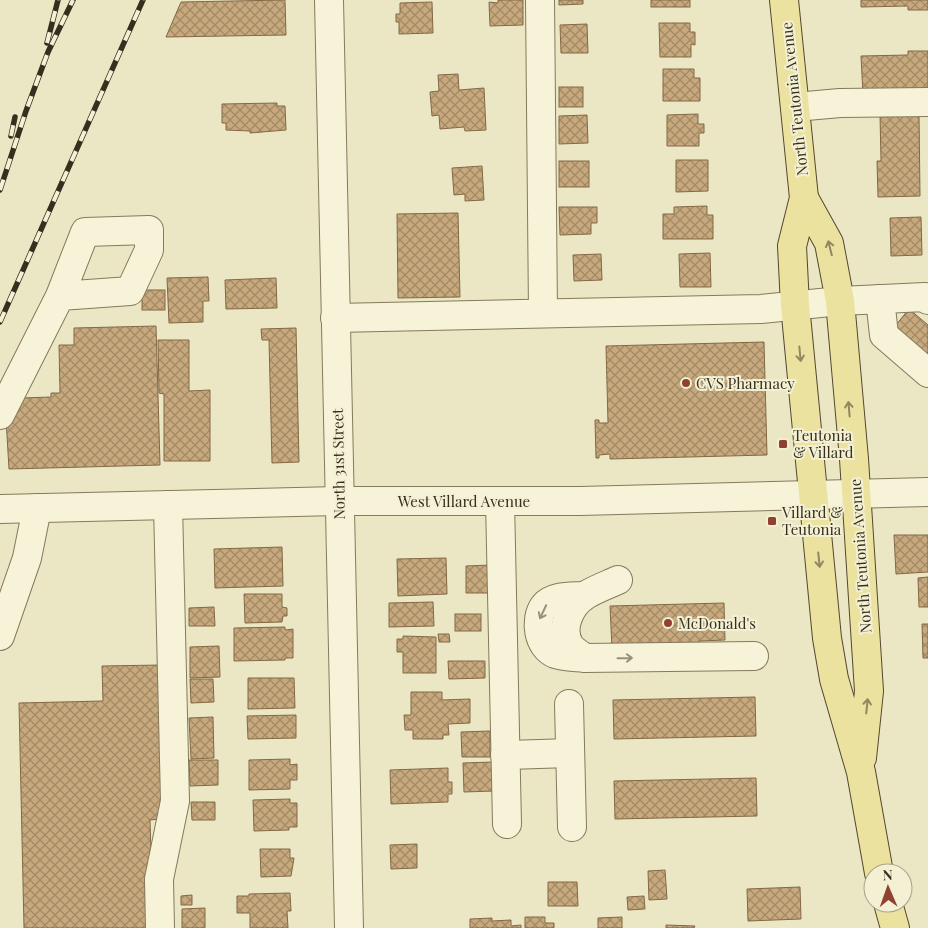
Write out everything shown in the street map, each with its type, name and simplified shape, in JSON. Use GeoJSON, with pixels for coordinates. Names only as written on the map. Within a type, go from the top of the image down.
{"type":"FeatureCollection","features":[{"type":"Feature","properties":{"kind":"main road","name":"North Teutonia Avenue"},"geometry":{"type":"LineString","coordinates":[[784,0],[804,198],[792,246],[812,494],[834,679],[860,772],[877,863]]}},
{"type":"Feature","properties":{"kind":"main road","name":"North Teutonia Avenue"},"geometry":{"type":"LineString","coordinates":[[804,198],[829,243],[840,301],[856,493],[869,690],[860,772]]}},
{"type":"Feature","properties":{"kind":"main road"},"geometry":{"type":"LineString","coordinates":[[891,913],[896,928]]}},
{"type":"Feature","properties":{"kind":"street","name":"North 31st Street"},"geometry":{"type":"LineString","coordinates":[[329,0],[338,501],[349,928]]}},
{"type":"Feature","properties":{"kind":"street"},"geometry":{"type":"LineString","coordinates":[[540,0],[543,313]]}},
{"type":"Feature","properties":{"kind":"street"},"geometry":{"type":"LineString","coordinates":[[795,107],[840,103],[928,102]]}},
{"type":"Feature","properties":{"kind":"street"},"geometry":{"type":"LineString","coordinates":[[0,415],[60,296]]}},
{"type":"Feature","properties":{"kind":"street"},"geometry":{"type":"LineString","coordinates":[[335,318],[765,308],[880,299],[925,298],[928,300]]}},
{"type":"Feature","properties":{"kind":"street"},"geometry":{"type":"LineString","coordinates":[[880,299],[884,335],[928,373]]}},
{"type":"Feature","properties":{"kind":"street","name":"West Villard Avenue"},"geometry":{"type":"LineString","coordinates":[[0,509],[338,501],[580,501],[928,492]]}},
{"type":"Feature","properties":{"kind":"street"},"geometry":{"type":"LineString","coordinates":[[500,501],[507,824]]}},
{"type":"Feature","properties":{"kind":"street"},"geometry":{"type":"LineString","coordinates":[[160,928],[159,879],[175,801],[168,505]]}},
{"type":"Feature","properties":{"kind":"street"},"geometry":{"type":"LineString","coordinates":[[0,636],[27,558],[37,508]]}},
{"type":"Feature","properties":{"kind":"street"},"geometry":{"type":"LineString","coordinates":[[618,580],[584,596],[572,608],[566,620],[566,637],[571,647],[586,658],[754,656]]}},
{"type":"Feature","properties":{"kind":"street"},"geometry":{"type":"LineString","coordinates":[[569,704],[572,827]]}},
{"type":"Feature","properties":{"kind":"street"},"geometry":{"type":"LineString","coordinates":[[506,755],[570,753]]}},
{"type":"Feature","properties":{"kind":"building"},"geometry":{"type":"Polygon","coordinates":[[[285,0],[286,35],[166,37],[181,2],[285,0]]]}},
{"type":"Feature","properties":{"kind":"building"},"geometry":{"type":"Polygon","coordinates":[[[498,0],[523,0],[523,25],[490,26],[489,2],[498,3],[498,0]]]}},
{"type":"Feature","properties":{"kind":"building"},"geometry":{"type":"Polygon","coordinates":[[[559,0],[583,0],[583,4],[559,5],[559,0]]]}},
{"type":"Feature","properties":{"kind":"building"},"geometry":{"type":"Polygon","coordinates":[[[651,0],[690,0],[690,7],[651,7],[651,0]]]}},
{"type":"Feature","properties":{"kind":"building"},"geometry":{"type":"Polygon","coordinates":[[[861,0],[928,0],[928,10],[908,10],[908,6],[861,7],[861,0]]]}},
{"type":"Feature","properties":{"kind":"building"},"geometry":{"type":"Polygon","coordinates":[[[432,2],[433,33],[399,34],[399,22],[396,22],[396,14],[400,14],[400,3],[432,2]]]}},
{"type":"Feature","properties":{"kind":"building"},"geometry":{"type":"Polygon","coordinates":[[[659,23],[690,23],[690,32],[695,32],[695,45],[691,44],[691,57],[660,57],[659,23]]]}},
{"type":"Feature","properties":{"kind":"building"},"geometry":{"type":"Polygon","coordinates":[[[587,24],[588,53],[561,53],[560,25],[587,24]]]}},
{"type":"Feature","properties":{"kind":"building"},"geometry":{"type":"Polygon","coordinates":[[[908,51],[928,51],[928,93],[863,95],[861,56],[908,55],[908,51]]]}},
{"type":"Feature","properties":{"kind":"building"},"geometry":{"type":"Polygon","coordinates":[[[663,69],[694,69],[694,78],[700,78],[700,101],[663,101],[663,69]]]}},
{"type":"Feature","properties":{"kind":"building"},"geometry":{"type":"Polygon","coordinates":[[[458,74],[459,90],[484,88],[486,130],[465,131],[464,127],[440,129],[439,115],[432,116],[430,92],[439,91],[438,75],[458,74]]]}},
{"type":"Feature","properties":{"kind":"building"},"geometry":{"type":"Polygon","coordinates":[[[559,87],[583,87],[583,107],[559,107],[559,87]]]}},
{"type":"Feature","properties":{"kind":"building"},"geometry":{"type":"Polygon","coordinates":[[[277,103],[277,106],[285,106],[286,130],[250,133],[250,131],[226,130],[226,123],[222,123],[222,104],[277,103]]]}},
{"type":"Feature","properties":{"kind":"building"},"geometry":{"type":"Polygon","coordinates":[[[698,114],[698,124],[704,124],[704,133],[699,133],[699,146],[667,146],[667,115],[698,114]]]}},
{"type":"Feature","properties":{"kind":"building"},"geometry":{"type":"Polygon","coordinates":[[[919,114],[920,196],[878,197],[877,161],[881,161],[880,115],[919,114]]]}},
{"type":"Feature","properties":{"kind":"building"},"geometry":{"type":"Polygon","coordinates":[[[587,115],[588,143],[559,144],[559,116],[587,115]]]}},
{"type":"Feature","properties":{"kind":"building"},"geometry":{"type":"Polygon","coordinates":[[[676,160],[708,160],[708,191],[676,192],[676,160]]]}},
{"type":"Feature","properties":{"kind":"building"},"geometry":{"type":"Polygon","coordinates":[[[559,161],[589,161],[589,187],[559,187],[559,161]]]}},
{"type":"Feature","properties":{"kind":"building"},"geometry":{"type":"Polygon","coordinates":[[[482,166],[484,200],[465,201],[465,194],[454,195],[452,168],[482,166]]]}},
{"type":"Feature","properties":{"kind":"building"},"geometry":{"type":"Polygon","coordinates":[[[707,206],[707,215],[713,215],[713,239],[663,239],[663,214],[674,214],[674,207],[707,206]]]}},
{"type":"Feature","properties":{"kind":"building"},"geometry":{"type":"Polygon","coordinates":[[[559,207],[597,207],[597,223],[591,223],[591,234],[560,235],[559,207]]]}},
{"type":"Feature","properties":{"kind":"building"},"geometry":{"type":"Polygon","coordinates":[[[458,213],[460,297],[398,298],[397,214],[458,213]]]}},
{"type":"Feature","properties":{"kind":"building"},"geometry":{"type":"Polygon","coordinates":[[[921,217],[922,255],[891,256],[890,218],[921,217]]]}},
{"type":"Feature","properties":{"kind":"building"},"geometry":{"type":"Polygon","coordinates":[[[710,253],[711,287],[680,287],[679,254],[710,253]]]}},
{"type":"Feature","properties":{"kind":"building"},"geometry":{"type":"Polygon","coordinates":[[[601,254],[602,280],[574,281],[573,255],[601,254]]]}},
{"type":"Feature","properties":{"kind":"building"},"geometry":{"type":"Polygon","coordinates":[[[208,277],[209,301],[203,301],[203,322],[169,323],[167,278],[208,277]]]}},
{"type":"Feature","properties":{"kind":"building"},"geometry":{"type":"Polygon","coordinates":[[[276,278],[277,308],[226,309],[225,280],[276,278]]]}},
{"type":"Feature","properties":{"kind":"building"},"geometry":{"type":"Polygon","coordinates":[[[142,290],[165,290],[165,310],[142,310],[142,290]]]}},
{"type":"Feature","properties":{"kind":"building"},"geometry":{"type":"Polygon","coordinates":[[[909,309],[928,325],[928,360],[891,331],[909,309]]]}},
{"type":"Feature","properties":{"kind":"building"},"geometry":{"type":"Polygon","coordinates":[[[156,326],[160,465],[9,469],[6,419],[21,398],[51,397],[51,393],[60,393],[59,345],[74,345],[74,328],[156,326]]]}},
{"type":"Feature","properties":{"kind":"building"},"geometry":{"type":"Polygon","coordinates":[[[296,328],[299,462],[272,463],[269,340],[262,340],[261,329],[296,328]]]}},
{"type":"Feature","properties":{"kind":"building"},"geometry":{"type":"Polygon","coordinates":[[[158,340],[189,340],[189,391],[210,390],[210,461],[164,461],[164,394],[159,393],[158,340]]]}},
{"type":"Feature","properties":{"kind":"building","name":"CVS Pharmacy"},"geometry":{"type":"Polygon","coordinates":[[[764,342],[767,455],[610,459],[610,454],[599,455],[599,458],[596,458],[595,420],[599,420],[599,423],[608,423],[606,346],[764,342]]]}},
{"type":"Feature","properties":{"kind":"building"},"geometry":{"type":"Polygon","coordinates":[[[894,535],[928,535],[928,572],[896,574],[894,535]]]}},
{"type":"Feature","properties":{"kind":"building"},"geometry":{"type":"Polygon","coordinates":[[[282,547],[283,586],[215,588],[214,549],[282,547]]]}},
{"type":"Feature","properties":{"kind":"building"},"geometry":{"type":"Polygon","coordinates":[[[446,558],[447,594],[398,596],[397,559],[446,558]]]}},
{"type":"Feature","properties":{"kind":"building"},"geometry":{"type":"Polygon","coordinates":[[[491,565],[491,593],[466,593],[466,566],[491,565]]]}},
{"type":"Feature","properties":{"kind":"building"},"geometry":{"type":"Polygon","coordinates":[[[928,577],[928,607],[919,607],[918,578],[928,577]]]}},
{"type":"Feature","properties":{"kind":"building"},"geometry":{"type":"Polygon","coordinates":[[[244,594],[282,594],[282,607],[287,608],[287,616],[283,616],[282,622],[245,623],[244,594]]]}},
{"type":"Feature","properties":{"kind":"building"},"geometry":{"type":"Polygon","coordinates":[[[433,602],[434,626],[389,627],[389,603],[433,602]]]}},
{"type":"Feature","properties":{"kind":"building","name":"McDonald's"},"geometry":{"type":"Polygon","coordinates":[[[724,603],[725,640],[699,641],[699,647],[612,649],[610,606],[724,603]]]}},
{"type":"Feature","properties":{"kind":"building"},"geometry":{"type":"Polygon","coordinates":[[[214,607],[215,626],[189,626],[189,608],[214,607]]]}},
{"type":"Feature","properties":{"kind":"building"},"geometry":{"type":"Polygon","coordinates":[[[455,614],[481,614],[481,631],[455,631],[455,614]]]}},
{"type":"Feature","properties":{"kind":"building"},"geometry":{"type":"Polygon","coordinates":[[[922,624],[928,624],[928,658],[923,658],[922,624]]]}},
{"type":"Feature","properties":{"kind":"building"},"geometry":{"type":"Polygon","coordinates":[[[285,627],[285,630],[293,629],[293,658],[285,658],[285,660],[234,661],[234,628],[285,627]]]}},
{"type":"Feature","properties":{"kind":"building"},"geometry":{"type":"Polygon","coordinates":[[[438,634],[449,634],[450,642],[439,642],[438,634]]]}},
{"type":"Feature","properties":{"kind":"building"},"geometry":{"type":"Polygon","coordinates":[[[403,636],[436,637],[436,673],[403,673],[403,652],[397,652],[397,639],[403,639],[403,636]]]}},
{"type":"Feature","properties":{"kind":"building"},"geometry":{"type":"Polygon","coordinates":[[[219,646],[220,677],[190,678],[190,647],[219,646]]]}},
{"type":"Feature","properties":{"kind":"building"},"geometry":{"type":"Polygon","coordinates":[[[448,661],[485,661],[485,678],[449,679],[448,661]]]}},
{"type":"Feature","properties":{"kind":"building"},"geometry":{"type":"Polygon","coordinates":[[[161,665],[164,799],[160,819],[150,820],[153,928],[24,928],[19,703],[103,701],[102,666],[161,665]]]}},
{"type":"Feature","properties":{"kind":"building"},"geometry":{"type":"Polygon","coordinates":[[[248,678],[294,678],[295,708],[248,709],[248,678]]]}},
{"type":"Feature","properties":{"kind":"building"},"geometry":{"type":"Polygon","coordinates":[[[190,679],[213,679],[214,702],[191,703],[190,679]]]}},
{"type":"Feature","properties":{"kind":"building"},"geometry":{"type":"Polygon","coordinates":[[[411,692],[442,692],[442,700],[470,699],[470,723],[448,724],[449,735],[443,735],[443,739],[413,739],[413,730],[405,730],[404,715],[411,715],[411,692]]]}},
{"type":"Feature","properties":{"kind":"building"},"geometry":{"type":"Polygon","coordinates":[[[755,697],[756,736],[614,739],[613,700],[755,697]]]}},
{"type":"Feature","properties":{"kind":"building"},"geometry":{"type":"Polygon","coordinates":[[[296,715],[296,738],[248,739],[247,716],[296,715]]]}},
{"type":"Feature","properties":{"kind":"building"},"geometry":{"type":"Polygon","coordinates":[[[213,717],[214,758],[191,759],[189,718],[213,717]]]}},
{"type":"Feature","properties":{"kind":"building"},"geometry":{"type":"Polygon","coordinates":[[[490,731],[490,757],[462,757],[461,732],[490,731]]]}},
{"type":"Feature","properties":{"kind":"building"},"geometry":{"type":"Polygon","coordinates":[[[290,759],[290,765],[297,764],[297,780],[290,780],[290,789],[249,790],[249,760],[290,759]]]}},
{"type":"Feature","properties":{"kind":"building"},"geometry":{"type":"Polygon","coordinates":[[[189,760],[218,760],[218,785],[190,786],[189,760]]]}},
{"type":"Feature","properties":{"kind":"building"},"geometry":{"type":"Polygon","coordinates":[[[493,762],[494,791],[464,792],[463,763],[493,762]]]}},
{"type":"Feature","properties":{"kind":"building"},"geometry":{"type":"Polygon","coordinates":[[[448,768],[448,782],[452,782],[452,794],[448,794],[448,802],[391,804],[390,770],[448,768]]]}},
{"type":"Feature","properties":{"kind":"building"},"geometry":{"type":"Polygon","coordinates":[[[756,778],[757,816],[615,819],[614,781],[756,778]]]}},
{"type":"Feature","properties":{"kind":"building"},"geometry":{"type":"Polygon","coordinates":[[[290,799],[290,803],[297,803],[297,827],[289,827],[289,830],[254,831],[253,800],[290,799]]]}},
{"type":"Feature","properties":{"kind":"building"},"geometry":{"type":"Polygon","coordinates":[[[191,802],[215,802],[215,820],[192,820],[191,802]]]}},
{"type":"Feature","properties":{"kind":"building"},"geometry":{"type":"Polygon","coordinates":[[[417,844],[417,868],[391,869],[390,845],[417,844]]]}},
{"type":"Feature","properties":{"kind":"building"},"geometry":{"type":"Polygon","coordinates":[[[260,849],[290,849],[290,858],[294,858],[291,876],[261,877],[260,849]]]}},
{"type":"Feature","properties":{"kind":"building"},"geometry":{"type":"Polygon","coordinates":[[[665,870],[667,899],[649,900],[648,871],[665,870]]]}},
{"type":"Feature","properties":{"kind":"building"},"geometry":{"type":"Polygon","coordinates":[[[548,882],[577,882],[578,906],[548,906],[548,882]]]}},
{"type":"Feature","properties":{"kind":"building"},"geometry":{"type":"Polygon","coordinates":[[[800,887],[801,919],[748,921],[747,889],[800,887]]]}},
{"type":"Feature","properties":{"kind":"building"},"geometry":{"type":"Polygon","coordinates":[[[290,893],[291,911],[287,911],[288,928],[250,928],[250,913],[237,913],[237,896],[290,893]]]}},
{"type":"Feature","properties":{"kind":"building"},"geometry":{"type":"Polygon","coordinates":[[[192,895],[192,905],[181,905],[181,896],[192,895]]]}},
{"type":"Feature","properties":{"kind":"building"},"geometry":{"type":"Polygon","coordinates":[[[644,896],[645,909],[628,910],[627,897],[644,896]]]}},
{"type":"Feature","properties":{"kind":"building"},"geometry":{"type":"Polygon","coordinates":[[[205,908],[205,928],[182,928],[182,909],[205,908]]]}},
{"type":"Feature","properties":{"kind":"building"},"geometry":{"type":"Polygon","coordinates":[[[525,917],[545,917],[545,923],[554,923],[554,928],[525,928],[525,917]]]}},
{"type":"Feature","properties":{"kind":"building"},"geometry":{"type":"Polygon","coordinates":[[[622,917],[622,928],[598,928],[598,918],[622,917]]]}},
{"type":"Feature","properties":{"kind":"building"},"geometry":{"type":"Polygon","coordinates":[[[492,918],[492,921],[511,920],[511,926],[521,925],[521,928],[470,928],[470,919],[492,918]]]}},
{"type":"Feature","properties":{"kind":"building"},"geometry":{"type":"Polygon","coordinates":[[[666,925],[695,926],[694,928],[666,928],[666,925]]]}},
{"type":"Feature","properties":{"kind":"railway"},"geometry":{"type":"LineString","coordinates":[[47,43],[58,0]]}},
{"type":"Feature","properties":{"kind":"railway"},"geometry":{"type":"LineString","coordinates":[[0,190],[48,52],[73,0]]}},
{"type":"Feature","properties":{"kind":"railway"},"geometry":{"type":"LineString","coordinates":[[0,322],[143,0]]}},
{"type":"Feature","properties":{"kind":"railway"},"geometry":{"type":"LineString","coordinates":[[11,136],[15,117]]}},
{"type":"Feature","properties":{"kind":"place","name":"CVS Pharmacy"},"geometry":{"type":"Point","coordinates":[686,383]}},
{"type":"Feature","properties":{"kind":"place","name":"Teutonia & Villard"},"geometry":{"type":"Point","coordinates":[783,444]}},
{"type":"Feature","properties":{"kind":"place","name":"Villard & Teutonia"},"geometry":{"type":"Point","coordinates":[772,521]}},
{"type":"Feature","properties":{"kind":"place","name":"McDonald's"},"geometry":{"type":"Point","coordinates":[668,623]}}]}
